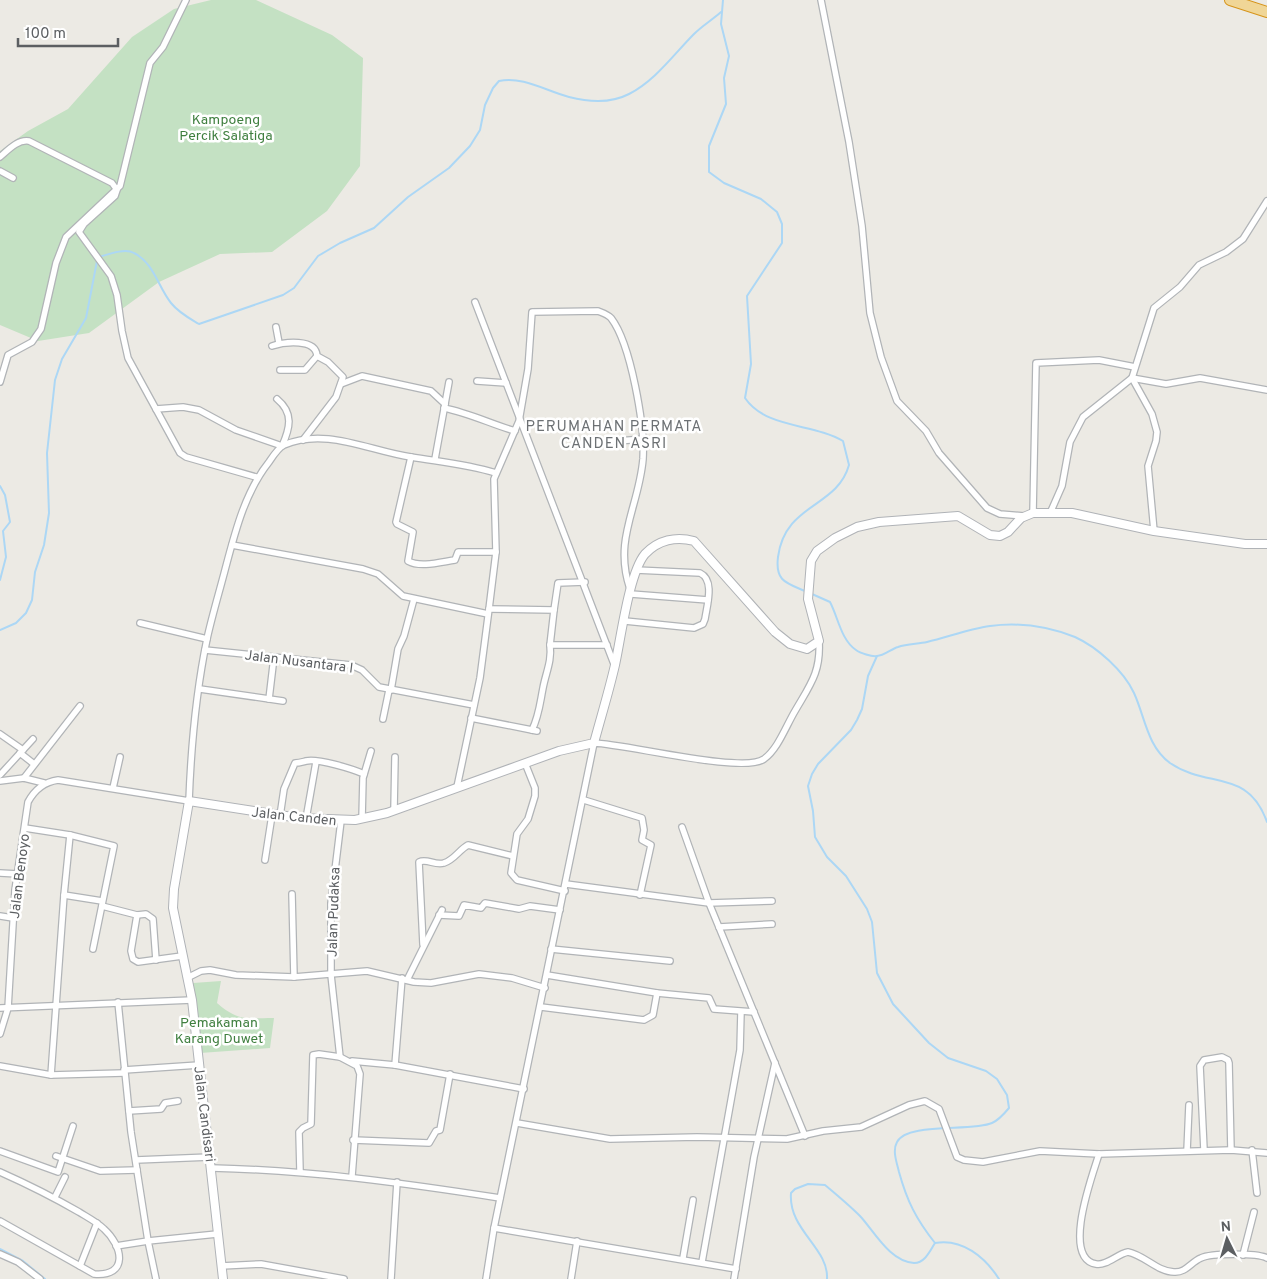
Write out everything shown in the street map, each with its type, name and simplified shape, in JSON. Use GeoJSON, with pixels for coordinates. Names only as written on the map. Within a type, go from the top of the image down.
{"type":"FeatureCollection","features":[{"type":"Feature","properties":{"kind":"highway"},"geometry":{"type":"LineString","coordinates":[[1230,0],[1267,12]]}},
{"type":"Feature","properties":{"kind":"street"},"geometry":{"type":"LineString","coordinates":[[186,0],[163,46],[150,63],[120,186],[115,196],[84,224],[79,232],[93,254],[111,276],[117,295],[128,358],[180,453],[186,457],[256,478]]}},
{"type":"Feature","properties":{"kind":"street"},"geometry":{"type":"LineString","coordinates":[[821,0],[849,142],[862,226],[870,313],[881,357],[897,402],[926,431],[940,453],[987,508],[1000,514],[1024,516],[1033,513],[1072,512],[1154,531],[1245,544],[1267,544]]}},
{"type":"Feature","properties":{"kind":"street"},"geometry":{"type":"LineString","coordinates":[[0,157],[18,142],[23,140],[29,141],[93,172],[112,183],[117,190]]}},
{"type":"Feature","properties":{"kind":"street"},"geometry":{"type":"LineString","coordinates":[[0,170],[13,178]]}},
{"type":"Feature","properties":{"kind":"street"},"geometry":{"type":"LineString","coordinates":[[0,382],[8,355],[32,342],[41,329],[56,263],[66,237],[96,207],[117,190]]}},
{"type":"Feature","properties":{"kind":"street"},"geometry":{"type":"LineString","coordinates":[[1050,512],[1062,486],[1070,442],[1083,417],[1109,394],[1132,378],[1154,308],[1180,287],[1199,265],[1226,252],[1243,239],[1267,201]]}},
{"type":"Feature","properties":{"kind":"street"},"geometry":{"type":"LineString","coordinates":[[475,302],[519,421],[585,582],[615,666]]}},
{"type":"Feature","properties":{"kind":"street"},"geometry":{"type":"LineString","coordinates":[[457,787],[474,705],[489,612],[496,552],[494,491],[496,473],[519,421],[528,369],[532,312],[598,311],[610,317],[630,363],[643,439],[639,482],[624,536],[625,566],[631,593]]}},
{"type":"Feature","properties":{"kind":"street"},"geometry":{"type":"LineString","coordinates":[[276,327],[279,344]]}},
{"type":"Feature","properties":{"kind":"street"},"geometry":{"type":"LineString","coordinates":[[272,346],[279,344],[310,345],[316,350],[317,356]]}},
{"type":"Feature","properties":{"kind":"street"},"geometry":{"type":"LineString","coordinates":[[280,370],[305,370],[317,356]]}},
{"type":"Feature","properties":{"kind":"street"},"geometry":{"type":"LineString","coordinates":[[303,440],[336,396],[343,377],[328,362],[317,356]]}},
{"type":"Feature","properties":{"kind":"street"},"geometry":{"type":"LineString","coordinates":[[1033,513],[1036,363],[1099,360],[1135,367]]}},
{"type":"Feature","properties":{"kind":"street"},"geometry":{"type":"LineString","coordinates":[[341,384],[362,376],[431,391],[445,406],[515,431]]}},
{"type":"Feature","properties":{"kind":"street"},"geometry":{"type":"LineString","coordinates":[[1132,378],[1166,384],[1200,378],[1267,390]]}},
{"type":"Feature","properties":{"kind":"street"},"geometry":{"type":"LineString","coordinates":[[1132,378],[1152,414],[1157,432],[1148,466],[1154,531]]}},
{"type":"Feature","properties":{"kind":"street"},"geometry":{"type":"LineString","coordinates":[[477,381],[506,383]]}},
{"type":"Feature","properties":{"kind":"street"},"geometry":{"type":"LineString","coordinates":[[435,459],[449,382]]}},
{"type":"Feature","properties":{"kind":"street"},"geometry":{"type":"LineString","coordinates":[[189,802],[207,639],[232,545],[256,478],[282,446],[290,419],[285,406],[277,399]]}},
{"type":"Feature","properties":{"kind":"street"},"geometry":{"type":"LineString","coordinates":[[156,409],[183,407],[199,410],[236,430],[282,446],[303,440],[333,439],[410,457],[435,459],[472,466],[496,473]]}},
{"type":"Feature","properties":{"kind":"street"},"geometry":{"type":"LineString","coordinates":[[592,443],[643,439]]}},
{"type":"Feature","properties":{"kind":"street"},"geometry":{"type":"LineString","coordinates":[[410,457],[396,522],[413,532],[408,561],[413,564],[435,563],[455,560],[458,552],[496,552]]}},
{"type":"Feature","properties":{"kind":"street"},"geometry":{"type":"LineString","coordinates":[[594,742],[710,760],[750,764],[760,762],[772,750],[813,680],[820,657],[819,640],[809,609],[808,573],[811,561],[817,551],[835,538],[857,528],[879,522],[958,516],[990,535],[1000,536],[1008,532],[1024,516]]}},
{"type":"Feature","properties":{"kind":"street"},"geometry":{"type":"LineString","coordinates":[[486,1279],[500,1198],[545,988],[551,949],[584,800],[594,742],[615,666],[636,570],[644,555],[657,544],[683,538],[694,541],[766,622],[790,644],[807,649],[819,640]]}},
{"type":"Feature","properties":{"kind":"street"},"geometry":{"type":"LineString","coordinates":[[232,545],[374,572],[398,593],[414,600],[489,612],[554,610]]}},
{"type":"Feature","properties":{"kind":"street"},"geometry":{"type":"LineString","coordinates":[[624,621],[694,628],[703,624],[706,619],[709,583],[707,578],[700,573],[636,570]]}},
{"type":"Feature","properties":{"kind":"street"},"geometry":{"type":"LineString","coordinates":[[471,718],[534,731],[540,710],[542,690],[550,664],[550,645],[558,583],[585,582]]}},
{"type":"Feature","properties":{"kind":"street"},"geometry":{"type":"LineString","coordinates":[[631,593],[708,600]]}},
{"type":"Feature","properties":{"kind":"street"},"geometry":{"type":"LineString","coordinates":[[383,719],[398,648],[414,600]]}},
{"type":"Feature","properties":{"kind":"street"},"geometry":{"type":"LineString","coordinates":[[140,623],[207,639]]}},
{"type":"Feature","properties":{"kind":"street"},"geometry":{"type":"LineString","coordinates":[[550,645],[607,645]]}},
{"type":"Feature","properties":{"kind":"street","name":"Jalan Nusantara I"},"geometry":{"type":"LineString","coordinates":[[205,650],[358,667],[374,683],[390,690],[474,705]]}},
{"type":"Feature","properties":{"kind":"street"},"geometry":{"type":"LineString","coordinates":[[269,699],[274,657]]}},
{"type":"Feature","properties":{"kind":"street"},"geometry":{"type":"LineString","coordinates":[[200,689],[283,701]]}},
{"type":"Feature","properties":{"kind":"street"},"geometry":{"type":"LineString","coordinates":[[0,781],[24,778],[80,706]]}},
{"type":"Feature","properties":{"kind":"street"},"geometry":{"type":"LineString","coordinates":[[0,734],[22,751],[34,764]]}},
{"type":"Feature","properties":{"kind":"street"},"geometry":{"type":"LineString","coordinates":[[0,775],[33,739]]}},
{"type":"Feature","properties":{"kind":"street","name":"Jalan Canden"},"geometry":{"type":"LineString","coordinates":[[24,778],[44,783],[68,781],[276,815],[341,821],[362,819],[394,810],[559,751],[594,742]]}},
{"type":"Feature","properties":{"kind":"street"},"geometry":{"type":"LineString","coordinates":[[362,819],[364,774],[371,751]]}},
{"type":"Feature","properties":{"kind":"street"},"geometry":{"type":"LineString","coordinates":[[113,788],[120,757]]}},
{"type":"Feature","properties":{"kind":"street"},"geometry":{"type":"LineString","coordinates":[[394,810],[395,757]]}},
{"type":"Feature","properties":{"kind":"street"},"geometry":{"type":"LineString","coordinates":[[265,860],[284,789],[295,763],[302,763],[304,761],[316,762],[350,768],[364,774]]}},
{"type":"Feature","properties":{"kind":"street"},"geometry":{"type":"LineString","coordinates":[[306,819],[316,762]]}},
{"type":"Feature","properties":{"kind":"street"},"geometry":{"type":"LineString","coordinates":[[526,763],[535,788],[535,796],[528,819],[517,834],[511,872],[515,879],[565,888],[709,904],[772,901]]}},
{"type":"Feature","properties":{"kind":"street","name":"Jalan Benoyo"},"geometry":{"type":"LineString","coordinates":[[0,1034],[8,1008],[13,918],[28,802],[36,790],[44,783]]}},
{"type":"Feature","properties":{"kind":"street"},"geometry":{"type":"LineString","coordinates":[[584,800],[642,818],[644,830],[642,840],[651,844],[640,896]]}},
{"type":"Feature","properties":{"kind":"street","name":"Jalan Candisari"},"geometry":{"type":"LineString","coordinates":[[189,802],[174,889],[174,908],[192,1000],[223,1279]]}},
{"type":"Feature","properties":{"kind":"street","name":"Jalan Pudaksa"},"geometry":{"type":"LineString","coordinates":[[340,1057],[331,975],[331,886],[341,821]]}},
{"type":"Feature","properties":{"kind":"street"},"geometry":{"type":"LineString","coordinates":[[682,827],[709,904],[805,1136]]}},
{"type":"Feature","properties":{"kind":"street"},"geometry":{"type":"LineString","coordinates":[[25,828],[70,835],[114,846],[93,949]]}},
{"type":"Feature","properties":{"kind":"street"},"geometry":{"type":"LineString","coordinates":[[51,1075],[55,1005],[70,835]]}},
{"type":"Feature","properties":{"kind":"street"},"geometry":{"type":"LineString","coordinates":[[423,944],[419,862],[424,860],[442,864],[451,860],[468,846],[513,856]]}},
{"type":"Feature","properties":{"kind":"street"},"geometry":{"type":"LineString","coordinates":[[0,872],[18,874]]}},
{"type":"Feature","properties":{"kind":"street"},"geometry":{"type":"LineString","coordinates":[[292,894],[294,977]]}},
{"type":"Feature","properties":{"kind":"street"},"geometry":{"type":"LineString","coordinates":[[64,895],[137,915],[146,914],[154,919],[156,960]]}},
{"type":"Feature","properties":{"kind":"street"},"geometry":{"type":"LineString","coordinates":[[395,1065],[404,979],[440,913],[459,916],[464,905],[482,908],[485,903],[519,909],[530,906],[560,910]]}},
{"type":"Feature","properties":{"kind":"street"},"geometry":{"type":"LineString","coordinates":[[137,915],[134,922],[131,956],[138,962],[182,956]]}},
{"type":"Feature","properties":{"kind":"street"},"geometry":{"type":"LineString","coordinates":[[0,916],[13,918]]}},
{"type":"Feature","properties":{"kind":"street"},"geometry":{"type":"LineString","coordinates":[[719,926],[772,924]]}},
{"type":"Feature","properties":{"kind":"street"},"geometry":{"type":"LineString","coordinates":[[551,949],[670,961]]}},
{"type":"Feature","properties":{"kind":"street"},"geometry":{"type":"LineString","coordinates":[[187,978],[195,973],[210,970],[236,975],[294,977],[367,971],[431,983],[480,974],[512,978],[545,988]]}},
{"type":"Feature","properties":{"kind":"street"},"geometry":{"type":"LineString","coordinates":[[547,975],[657,993],[709,998],[714,1009],[754,1012]]}},
{"type":"Feature","properties":{"kind":"street"},"geometry":{"type":"LineString","coordinates":[[541,1007],[644,1020],[653,1015],[657,993]]}},
{"type":"Feature","properties":{"kind":"street"},"geometry":{"type":"LineString","coordinates":[[0,1008],[192,1000]]}},
{"type":"Feature","properties":{"kind":"street"},"geometry":{"type":"LineString","coordinates":[[118,1002],[129,1112],[148,1241],[156,1279]]}},
{"type":"Feature","properties":{"kind":"street"},"geometry":{"type":"LineString","coordinates":[[702,1262],[740,1050],[741,1012]]}},
{"type":"Feature","properties":{"kind":"street"},"geometry":{"type":"LineString","coordinates":[[300,1171],[300,1132],[311,1124],[313,1055],[319,1054],[340,1057],[350,1061],[357,1066],[360,1074],[353,1140],[352,1176]]}},
{"type":"Feature","properties":{"kind":"street"},"geometry":{"type":"LineString","coordinates":[[1204,1150],[1200,1066],[1204,1060],[1222,1057],[1228,1060],[1229,1063],[1231,1150]]}},
{"type":"Feature","properties":{"kind":"street"},"geometry":{"type":"LineString","coordinates":[[350,1061],[395,1065],[524,1088]]}},
{"type":"Feature","properties":{"kind":"street"},"geometry":{"type":"LineString","coordinates":[[734,1279],[758,1138],[775,1063]]}},
{"type":"Feature","properties":{"kind":"street"},"geometry":{"type":"LineString","coordinates":[[0,1066],[51,1075],[199,1065]]}},
{"type":"Feature","properties":{"kind":"street"},"geometry":{"type":"LineString","coordinates":[[353,1140],[429,1143],[436,1131],[440,1130],[450,1074]]}},
{"type":"Feature","properties":{"kind":"street"},"geometry":{"type":"LineString","coordinates":[[129,1112],[161,1109],[164,1103],[178,1101]]}},
{"type":"Feature","properties":{"kind":"street"},"geometry":{"type":"LineString","coordinates":[[517,1123],[610,1139],[787,1139],[823,1131],[862,1127],[919,1101],[930,1102],[939,1109],[957,1157],[972,1161],[997,1160],[1040,1151],[1099,1154],[1252,1150],[1267,1153]]}},
{"type":"Feature","properties":{"kind":"street"},"geometry":{"type":"LineString","coordinates":[[1187,1151],[1189,1105]]}},
{"type":"Feature","properties":{"kind":"street"},"geometry":{"type":"LineString","coordinates":[[0,1151],[31,1161],[56,1173],[64,1160],[73,1126]]}},
{"type":"Feature","properties":{"kind":"street"},"geometry":{"type":"LineString","coordinates":[[1252,1150],[1257,1193]]}},
{"type":"Feature","properties":{"kind":"street"},"geometry":{"type":"LineString","coordinates":[[1099,1154],[1084,1208],[1078,1240],[1088,1259],[1095,1264],[1103,1263],[1128,1252],[1173,1272],[1183,1271],[1203,1257],[1258,1255],[1267,1258]]}},
{"type":"Feature","properties":{"kind":"street"},"geometry":{"type":"LineString","coordinates":[[56,1156],[100,1171],[137,1170]]}},
{"type":"Feature","properties":{"kind":"street"},"geometry":{"type":"LineString","coordinates":[[136,1160],[210,1157]]}},
{"type":"Feature","properties":{"kind":"street"},"geometry":{"type":"LineString","coordinates":[[212,1168],[300,1171],[352,1176],[500,1198]]}},
{"type":"Feature","properties":{"kind":"street"},"geometry":{"type":"LineString","coordinates":[[0,1172],[55,1197],[97,1223],[108,1233],[116,1246],[119,1264],[116,1270],[110,1274],[94,1274],[0,1221]]}},
{"type":"Feature","properties":{"kind":"street"},"geometry":{"type":"LineString","coordinates":[[55,1197],[65,1177]]}},
{"type":"Feature","properties":{"kind":"street"},"geometry":{"type":"LineString","coordinates":[[391,1279],[396,1182]]}},
{"type":"Feature","properties":{"kind":"street"},"geometry":{"type":"LineString","coordinates":[[683,1258],[693,1200]]}},
{"type":"Feature","properties":{"kind":"street"},"geometry":{"type":"LineString","coordinates":[[1243,1255],[1254,1212]]}},
{"type":"Feature","properties":{"kind":"street"},"geometry":{"type":"LineString","coordinates":[[80,1266],[97,1223]]}},
{"type":"Feature","properties":{"kind":"street"},"geometry":{"type":"LineString","coordinates":[[494,1228],[683,1258],[736,1269]]}},
{"type":"Feature","properties":{"kind":"street"},"geometry":{"type":"LineString","coordinates":[[116,1246],[217,1234]]}},
{"type":"Feature","properties":{"kind":"street"},"geometry":{"type":"LineString","coordinates":[[571,1279],[577,1241]]}},
{"type":"Feature","properties":{"kind":"street"},"geometry":{"type":"LineString","coordinates":[[0,1254],[18,1262],[40,1279]]}},
{"type":"Feature","properties":{"kind":"street"},"geometry":{"type":"LineString","coordinates":[[221,1266],[261,1264],[344,1279]]}},
{"type":"Feature","properties":{"kind":"green space","name":"Kampoeng Percik Salatiga"},"geometry":{"type":"Polygon","coordinates":[[[211,0],[256,0],[332,35],[363,58],[360,166],[327,211],[272,252],[220,254],[159,282],[89,333],[38,341],[0,325],[0,151],[28,131],[68,109],[132,37],[174,9],[211,0]]]}},
{"type":"Feature","properties":{"kind":"green space","name":"Pemakaman Karang Duwet"},"geometry":{"type":"Polygon","coordinates":[[[221,981],[217,1003],[225,1009],[243,1018],[274,1018],[270,1048],[200,1053],[193,983],[221,981]]]}},
{"type":"Feature","properties":{"kind":"waterway"},"geometry":{"type":"LineString","coordinates":[[723,0],[721,24],[729,56],[724,78],[726,104],[709,146],[709,172],[724,183],[761,199],[777,212],[782,224],[782,243],[747,296],[751,364],[745,398],[754,408],[765,415],[831,435],[843,441],[849,465],[843,479],[834,490],[800,515],[790,526],[783,539],[778,557],[780,576],[787,583],[805,591]]}},
{"type":"Feature","properties":{"kind":"waterway"},"geometry":{"type":"LineString","coordinates":[[99,257],[126,251],[141,257],[151,269],[166,297],[174,307],[199,324],[283,295],[294,288],[318,256],[340,243],[374,228],[408,197],[449,168],[470,146],[480,130],[485,105],[493,88],[499,81],[526,82],[569,97],[584,100],[607,101],[622,97],[647,82],[664,67],[700,28],[721,12]]}},
{"type":"Feature","properties":{"kind":"waterway"},"geometry":{"type":"LineString","coordinates":[[0,630],[16,623],[26,613],[32,600],[35,572],[44,545],[49,513],[47,453],[55,380],[62,359],[86,318],[97,261]]}},
{"type":"Feature","properties":{"kind":"waterway"},"geometry":{"type":"LineString","coordinates":[[0,486],[5,495],[10,522],[3,531],[6,557],[0,580]]}},
{"type":"Feature","properties":{"kind":"waterway"},"geometry":{"type":"LineString","coordinates":[[812,594],[830,602],[843,634],[851,646],[860,652],[872,656],[882,655],[901,646],[927,642],[982,627],[1012,624],[1054,630],[1083,641],[1101,653],[1124,676],[1138,702],[1151,740],[1162,756],[1184,771],[1238,786],[1259,805],[1267,822]]}},
{"type":"Feature","properties":{"kind":"waterway"},"geometry":{"type":"LineString","coordinates":[[877,656],[868,676],[862,709],[857,720],[851,730],[818,764],[812,774],[808,786],[813,811],[815,837],[827,857],[846,876],[867,909],[872,922],[877,973],[893,1004],[929,1043],[948,1058],[986,1071],[997,1079],[1007,1095],[1009,1108],[999,1119],[992,1123],[983,1126],[913,1132],[903,1136],[897,1142],[895,1149],[895,1157],[905,1192],[917,1218],[935,1243],[954,1243],[972,1251],[987,1263],[999,1279]]}},
{"type":"Feature","properties":{"kind":"waterway"},"geometry":{"type":"LineString","coordinates":[[827,1279],[826,1268],[822,1258],[796,1218],[792,1206],[791,1193],[795,1189],[808,1184],[825,1185],[860,1216],[890,1252],[905,1261],[914,1263],[921,1261],[927,1256],[935,1243]]}},
{"type":"Feature","properties":{"kind":"waterway"},"geometry":{"type":"LineString","coordinates":[[0,1249],[23,1261],[45,1279]]}},
{"type":"Feature","properties":{"kind":"district","name":"PERUMAHAN PERMATA CANDEN ASRI"},"geometry":{"type":"Point","coordinates":[614,434]}}]}
